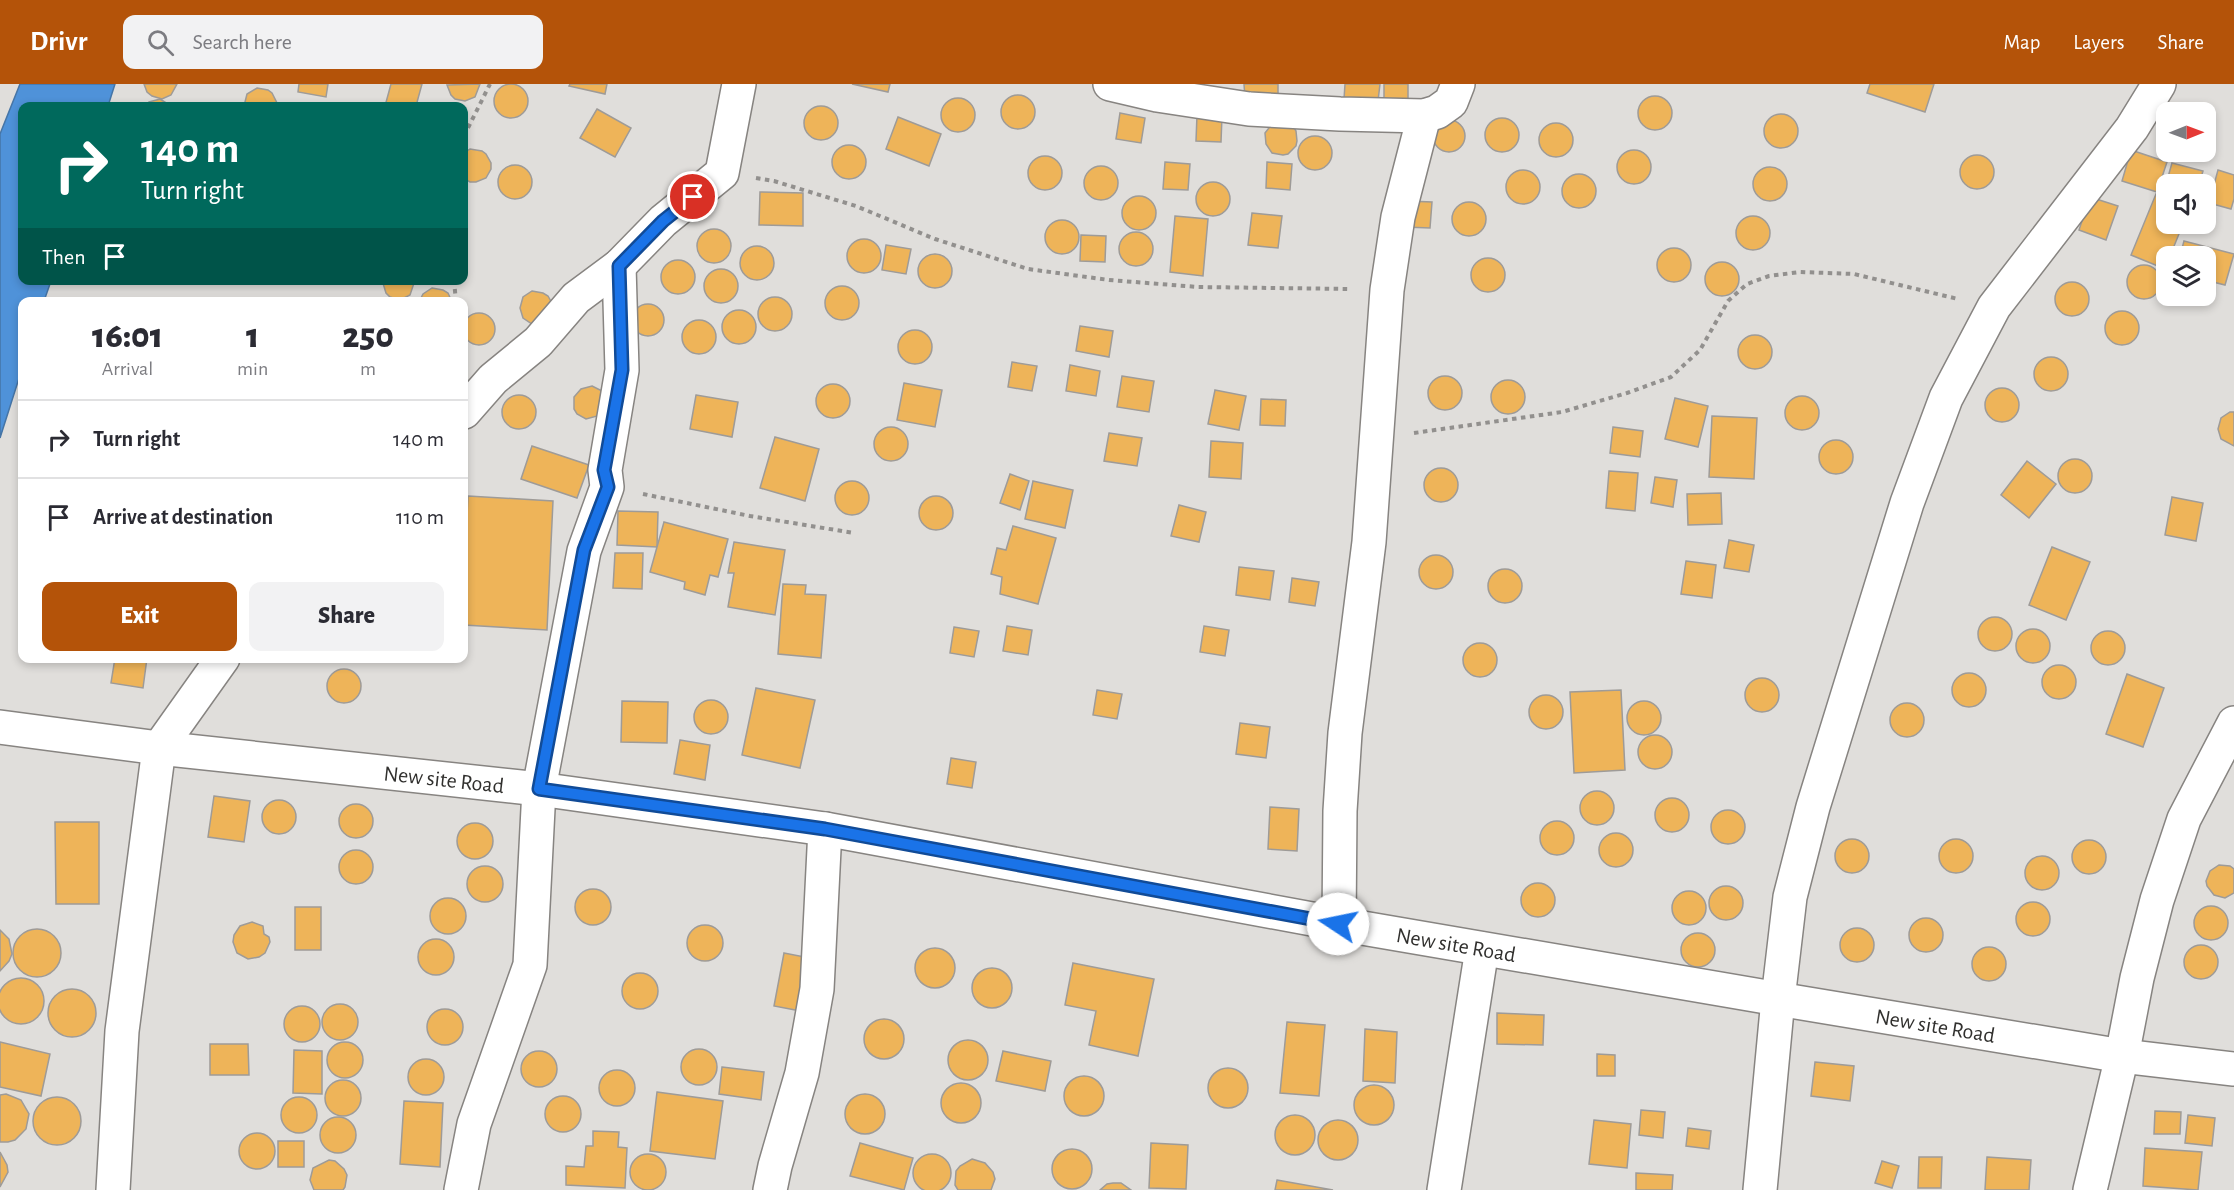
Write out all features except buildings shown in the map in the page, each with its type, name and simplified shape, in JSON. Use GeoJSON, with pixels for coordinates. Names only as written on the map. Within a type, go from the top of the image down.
{"type":"FeatureCollection","features":[{"type":"Feature","properties":{"kind":"street"},"geometry":{"type":"LineString","coordinates":[[468,407],[493,379],[538,342],[576,298],[619,266],[663,221],[722,173],[739,84]]}},
{"type":"Feature","properties":{"kind":"street"},"geometry":{"type":"LineString","coordinates":[[1110,84],[1157,95],[1249,109],[1424,116],[1437,112],[1451,102],[1458,84]]}},
{"type":"Feature","properties":{"kind":"street"},"geometry":{"type":"LineString","coordinates":[[1760,1190],[1790,897],[1813,807],[1906,503],[1946,398],[1994,307],[2132,128],[2159,84]]}},
{"type":"Feature","properties":{"kind":"street"},"geometry":{"type":"LineString","coordinates":[[1338,924],[1340,811],[1345,733],[1369,542],[1388,290],[1398,217],[1424,116]]}},
{"type":"Feature","properties":{"kind":"street"},"geometry":{"type":"LineString","coordinates":[[461,1190],[474,1124],[530,965],[539,789],[584,550],[608,487],[604,470],[622,370],[619,266]]}},
{"type":"Feature","properties":{"kind":"street"},"geometry":{"type":"LineString","coordinates":[[113,1190],[122,1031],[159,748],[219,663]]}},
{"type":"Feature","properties":{"kind":"street"},"geometry":{"type":"LineString","coordinates":[[2090,1190],[2122,1056],[2137,978],[2160,890],[2184,819],[2234,723]]}},
{"type":"Feature","properties":{"kind":"street","name":"New site Road"},"geometry":{"type":"LineString","coordinates":[[0,727],[159,748],[539,789],[825,829],[1482,949],[2122,1056],[2234,1069]]}},
{"type":"Feature","properties":{"kind":"street"},"geometry":{"type":"LineString","coordinates":[[770,1190],[802,1073],[817,989],[825,829]]}},
{"type":"Feature","properties":{"kind":"street"},"geometry":{"type":"LineString","coordinates":[[1444,1190],[1482,949]]}},
{"type":"Feature","properties":{"kind":"path"},"geometry":{"type":"LineString","coordinates":[[468,128],[490,84]]}},
{"type":"Feature","properties":{"kind":"path"},"geometry":{"type":"LineString","coordinates":[[722,173],[774,181],[845,203],[934,239],[1028,269],[1109,280],[1198,287],[1388,290]]}},
{"type":"Feature","properties":{"kind":"path"},"geometry":{"type":"LineString","coordinates":[[1377,438],[1563,412],[1671,377],[1700,350],[1728,301],[1748,284],[1769,276],[1800,272],[1854,274],[1994,307]]}},
{"type":"Feature","properties":{"kind":"path"},"geometry":{"type":"LineString","coordinates":[[608,487],[750,516],[854,533]]}},
{"type":"Feature","properties":{"kind":"water"},"geometry":{"type":"Polygon","coordinates":[[[20,84],[115,84],[109,102],[18,102],[18,285],[50,285],[45,297],[18,297],[18,382],[0,438],[0,134],[20,84]]]}},
{"type":"Feature","properties":{"kind":"route"},"geometry":{"type":"LineString","coordinates":[[693,197],[663,221],[619,266],[622,370],[604,470],[608,487],[584,550],[539,789],[825,829],[1338,924]]}}]}
